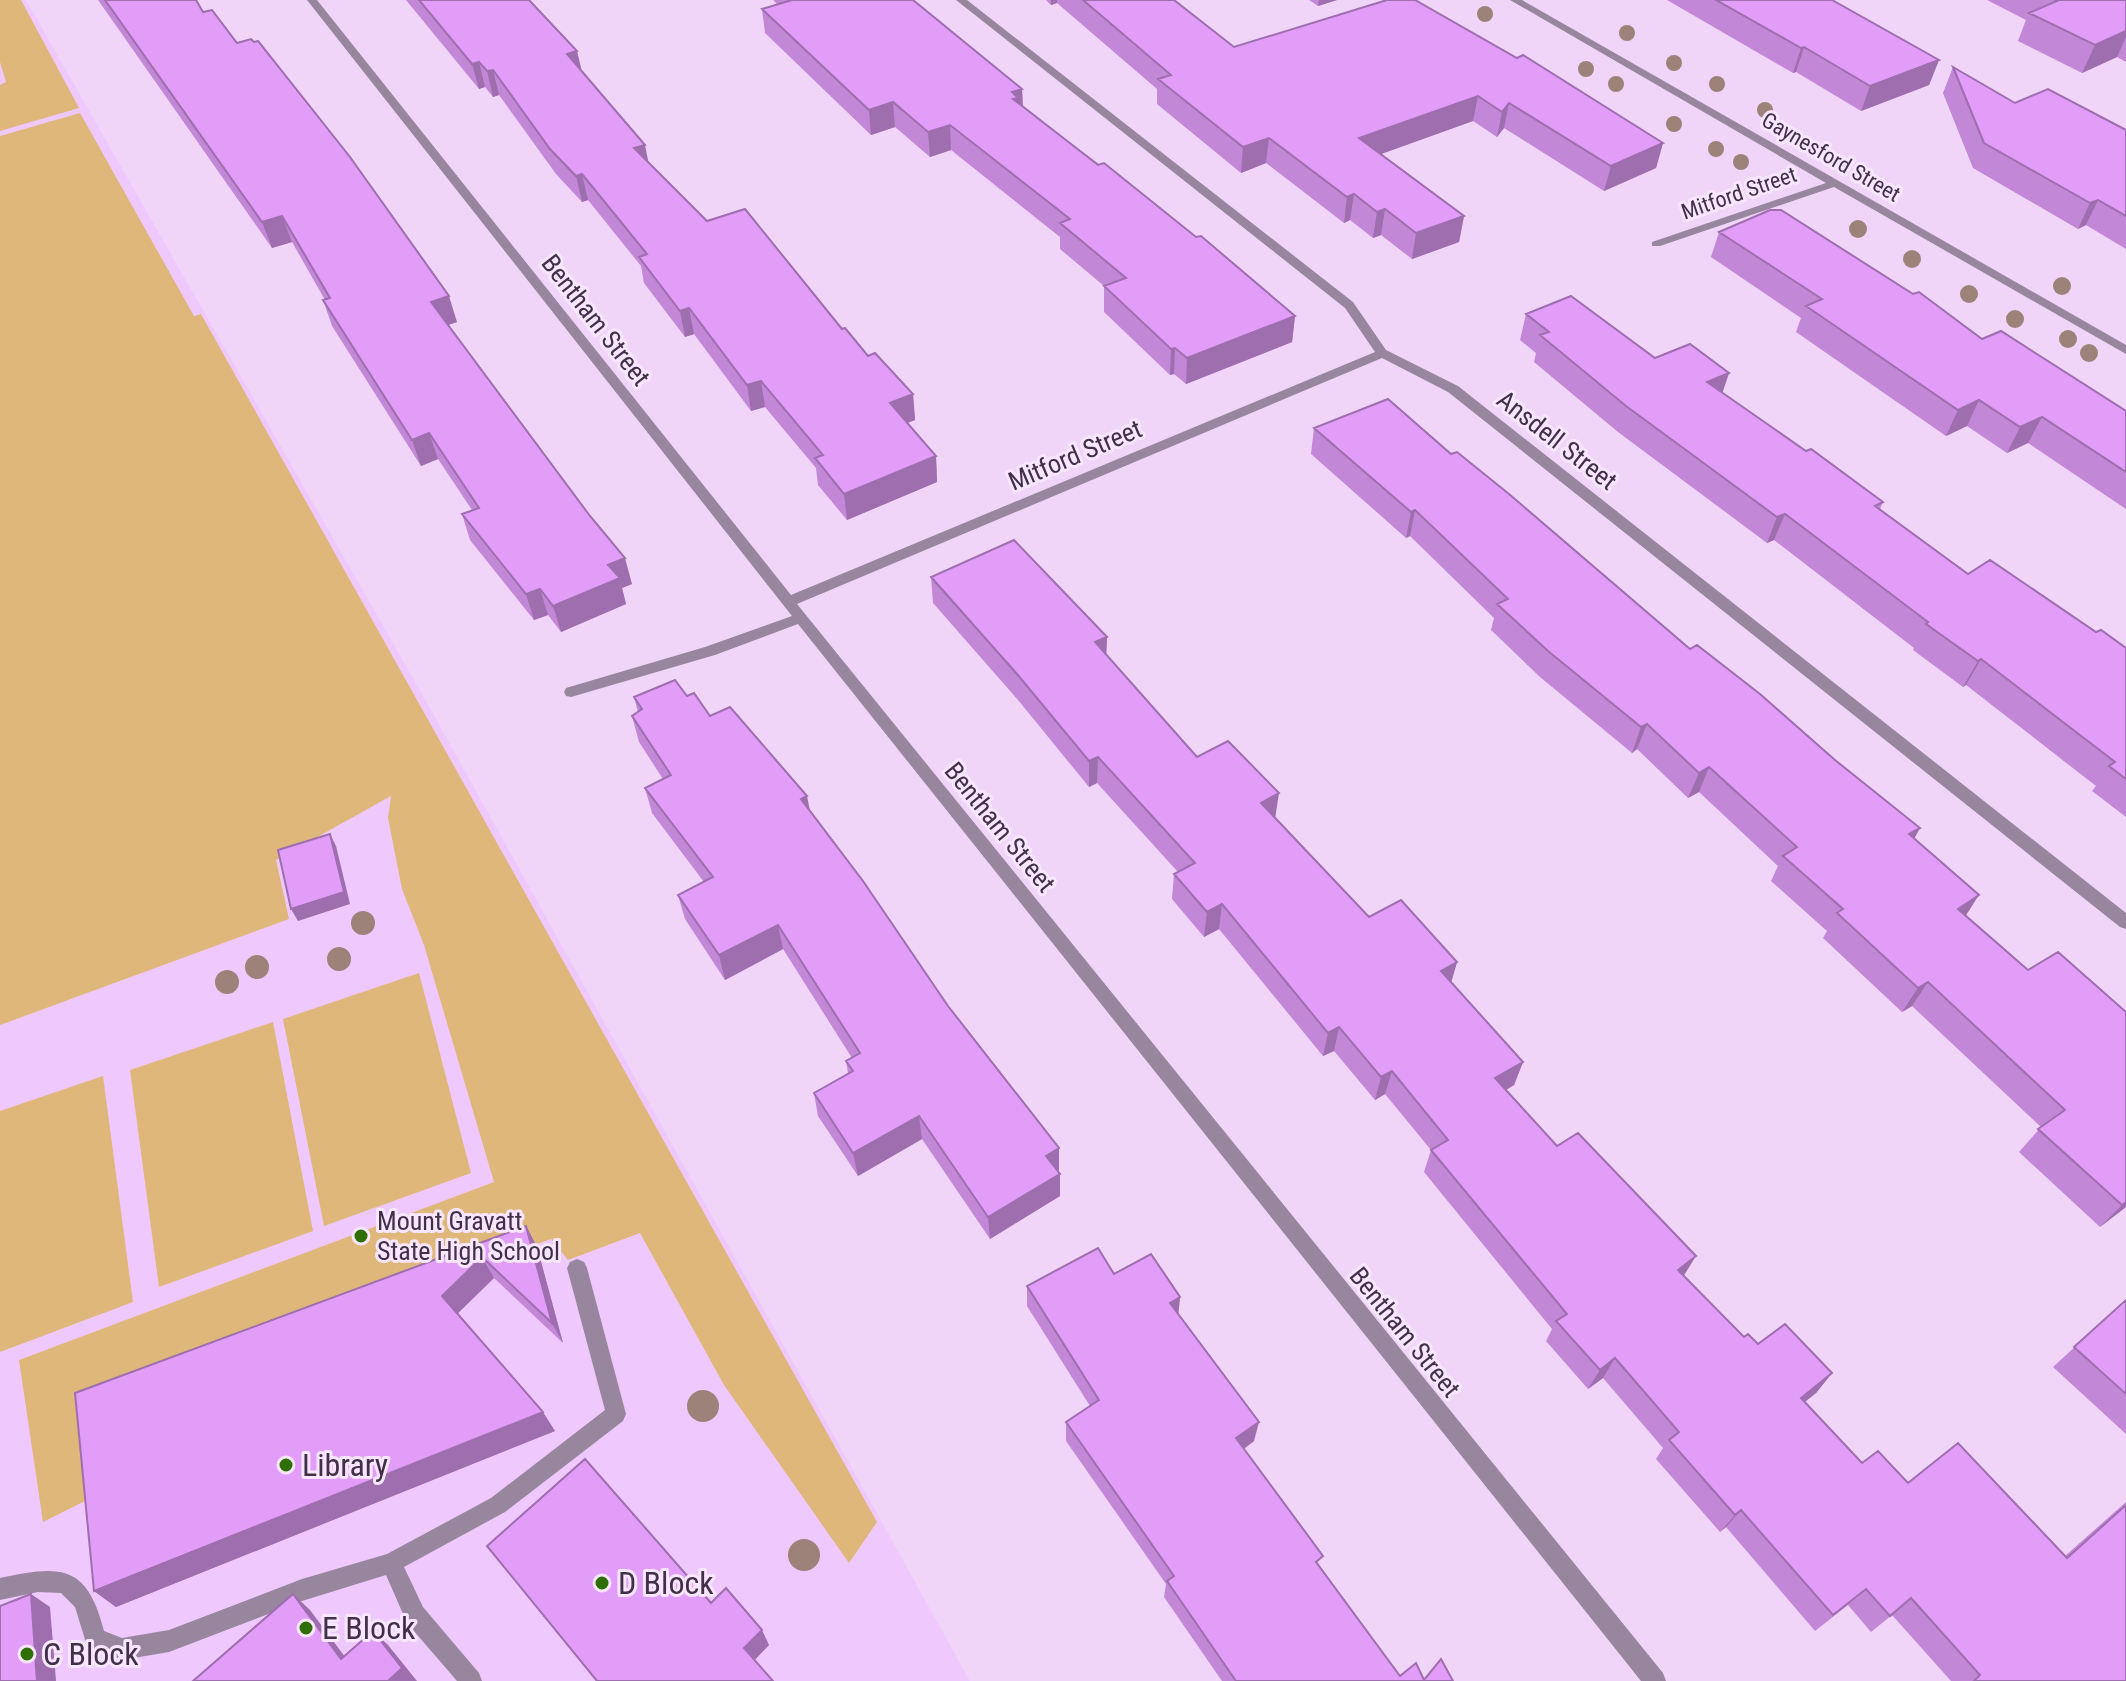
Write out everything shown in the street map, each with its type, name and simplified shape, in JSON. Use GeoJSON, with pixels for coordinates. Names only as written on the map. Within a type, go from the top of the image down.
{"type":"FeatureCollection","features":[{"type":"Feature","properties":{"kind":"street","name":"Bentham Street"},"geometry":{"type":"LineString","coordinates":[[312,0],[788,602],[1655,1681]]}},
{"type":"Feature","properties":{"kind":"street","name":"Ansdell Street"},"geometry":{"type":"LineString","coordinates":[[961,0],[1349,305],[1382,353],[1453,389],[2126,922]]}},
{"type":"Feature","properties":{"kind":"street","name":"Gaynesford Street"},"geometry":{"type":"LineString","coordinates":[[1515,0],[2126,350]]}},
{"type":"Feature","properties":{"kind":"street","name":"Mitford Street"},"geometry":{"type":"LineString","coordinates":[[1656,244],[1836,183]]}},
{"type":"Feature","properties":{"kind":"street","name":"Mitford Street"},"geometry":{"type":"LineString","coordinates":[[788,602],[1382,353]]}},
{"type":"Feature","properties":{"kind":"street"},"geometry":{"type":"LineString","coordinates":[[571,692],[710,651],[801,618]]}},
{"type":"Feature","properties":{"kind":"street"},"geometry":{"type":"LineString","coordinates":[[0,1589],[52,1578],[75,1589],[89,1607],[95,1638],[122,1649],[169,1641],[302,1590],[391,1563],[498,1505],[616,1414],[577,1268]]}},
{"type":"Feature","properties":{"kind":"street"},"geometry":{"type":"LineString","coordinates":[[391,1563],[415,1615],[471,1681]]}},
{"type":"Feature","properties":{"kind":"shaded area","name":"Mount Gravatt State High School"},"geometry":{"type":"Polygon","coordinates":[[[0,0],[26,0],[430,708],[970,1681],[0,1681],[0,0]]]}},
{"type":"Feature","properties":{"kind":"shaded area"},"geometry":{"type":"Polygon","coordinates":[[[0,0],[21,0],[79,108],[0,131],[0,85],[6,82],[0,62],[0,0]]]}},
{"type":"Feature","properties":{"kind":"shaded area"},"geometry":{"type":"Polygon","coordinates":[[[80,113],[194,316],[201,314],[877,1522],[849,1563],[724,1385],[640,1233],[568,1260],[551,1239],[91,1408],[91,1498],[43,1522],[19,1360],[494,1182],[424,945],[402,889],[388,818],[391,796],[276,860],[289,919],[0,1025],[0,136],[80,113]]]}},
{"type":"Feature","properties":{"kind":"shaded area"},"geometry":{"type":"Polygon","coordinates":[[[419,973],[471,1173],[324,1226],[283,1019],[419,973]]]}},
{"type":"Feature","properties":{"kind":"shaded area"},"geometry":{"type":"Polygon","coordinates":[[[273,1022],[313,1231],[159,1287],[130,1070],[273,1022]]]}},
{"type":"Feature","properties":{"kind":"shaded area"},"geometry":{"type":"Polygon","coordinates":[[[103,1076],[133,1302],[0,1352],[0,1111],[103,1076]]]}},
{"type":"Feature","properties":{"kind":"building"},"geometry":{"type":"Polygon","coordinates":[[[105,0],[196,0],[203,12],[212,10],[237,43],[251,39],[258,41],[350,157],[449,296],[431,302],[590,516],[625,558],[608,565],[620,578],[553,606],[540,589],[526,594],[462,514],[479,508],[429,433],[412,440],[323,300],[330,298],[282,216],[262,222],[105,0]]]}},
{"type":"Feature","properties":{"kind":"building"},"geometry":{"type":"Polygon","coordinates":[[[419,0],[529,0],[577,51],[567,54],[645,145],[634,148],[707,221],[745,209],[842,329],[845,328],[868,356],[875,353],[913,394],[890,403],[936,456],[844,494],[815,458],[823,455],[761,381],[747,385],[689,308],[680,311],[639,257],[647,254],[582,174],[576,176],[550,149],[493,70],[487,71],[479,62],[472,64],[419,0]]]}},
{"type":"Feature","properties":{"kind":"building"},"geometry":{"type":"Polygon","coordinates":[[[792,0],[913,0],[1022,89],[1012,92],[1018,98],[1013,99],[1098,165],[1104,163],[1196,237],[1201,236],[1295,316],[1187,358],[1175,348],[1171,349],[1104,286],[1126,278],[1060,223],[1070,219],[950,125],[928,132],[893,102],[869,110],[762,9],[792,0]]]}},
{"type":"Feature","properties":{"kind":"building"},"geometry":{"type":"Polygon","coordinates":[[[1083,0],[1174,0],[1234,47],[1387,0],[1415,0],[1517,58],[1523,55],[1663,143],[1611,166],[1509,103],[1502,112],[1478,96],[1359,138],[1464,216],[1416,233],[1385,209],[1377,212],[1354,194],[1347,197],[1269,138],[1243,147],[1158,79],[1171,75],[1083,0]]]}},
{"type":"Feature","properties":{"kind":"building"},"geometry":{"type":"Polygon","coordinates":[[[1716,0],[1832,0],[1939,60],[1870,86],[1716,0]]]}},
{"type":"Feature","properties":{"kind":"building"},"geometry":{"type":"Polygon","coordinates":[[[2055,0],[2126,0],[2126,31],[2095,45],[2029,13],[2055,0]]]}},
{"type":"Feature","properties":{"kind":"building"},"geometry":{"type":"Polygon","coordinates":[[[1953,67],[2015,103],[2048,89],[2126,130],[2126,216],[2098,200],[2090,203],[1984,143],[1953,67]]]}},
{"type":"Feature","properties":{"kind":"building"},"geometry":{"type":"Polygon","coordinates":[[[1770,210],[1781,210],[1913,294],[1919,292],[1982,339],[2001,331],[2126,411],[2126,472],[2042,417],[2020,427],[1979,400],[1958,410],[1806,306],[1822,299],[1719,232],[1770,210]]]}},
{"type":"Feature","properties":{"kind":"building"},"geometry":{"type":"Polygon","coordinates":[[[1571,296],[1655,358],[1690,344],[1729,373],[1707,382],[1806,451],[1811,449],[1883,502],[1875,506],[1968,574],[1990,560],[2096,632],[2101,630],[2126,648],[2126,779],[2109,766],[2115,762],[1981,659],[1978,661],[1926,624],[1928,622],[1785,514],[1777,517],[1626,406],[1540,335],[1549,332],[1526,314],[1571,296]]]}},
{"type":"Feature","properties":{"kind":"building"},"geometry":{"type":"Polygon","coordinates":[[[1388,399],[1451,454],[1457,452],[1509,494],[1690,649],[1697,645],[1760,694],[1835,760],[1920,828],[1909,834],[1979,895],[1958,909],[2028,970],[2058,952],[2126,1012],[2126,1202],[2122,1205],[2038,1129],[2065,1110],[1928,982],[1918,988],[1837,913],[1843,909],[1783,856],[1797,847],[1709,767],[1699,773],[1647,724],[1641,727],[1548,651],[1497,604],[1508,599],[1415,510],[1411,512],[1314,428],[1388,399]]]}},
{"type":"Feature","properties":{"kind":"building"},"geometry":{"type":"Polygon","coordinates":[[[1014,540],[1107,637],[1095,642],[1197,757],[1228,741],[1279,793],[1261,803],[1369,917],[1401,900],[1457,962],[1441,971],[1523,1062],[1495,1078],[1557,1146],[1578,1133],[1696,1256],[1678,1270],[1744,1337],[1748,1334],[1758,1344],[1785,1324],[1832,1373],[1801,1398],[1862,1463],[1878,1451],[1908,1483],[1958,1443],[2067,1558],[2126,1505],[2126,1681],[1974,1681],[1980,1675],[1911,1598],[1890,1616],[1866,1589],[1833,1615],[1741,1510],[1735,1515],[1669,1440],[1679,1432],[1615,1358],[1600,1370],[1556,1321],[1567,1314],[1431,1150],[1448,1140],[1392,1071],[1381,1077],[1339,1027],[1328,1033],[1222,904],[1207,912],[1174,874],[1195,863],[1098,757],[1089,761],[931,577],[1014,540]]]}},
{"type":"Feature","properties":{"kind":"building"},"geometry":{"type":"Polygon","coordinates":[[[675,680],[687,696],[694,693],[710,716],[730,707],[807,796],[801,799],[863,881],[948,1006],[1059,1148],[1046,1156],[1060,1174],[988,1217],[919,1116],[853,1153],[814,1093],[853,1071],[846,1061],[860,1053],[778,925],[719,955],[678,895],[713,877],[645,788],[671,775],[632,716],[642,709],[634,697],[675,680]]]}},
{"type":"Feature","properties":{"kind":"building"},"geometry":{"type":"Polygon","coordinates":[[[330,834],[344,892],[291,909],[278,850],[330,834]]]}},
{"type":"Feature","properties":{"kind":"building","name":"Library"},"geometry":{"type":"Polygon","coordinates":[[[526,1226],[552,1323],[482,1257],[442,1296],[543,1412],[94,1591],[75,1393],[526,1226]]]}},
{"type":"Feature","properties":{"kind":"building"},"geometry":{"type":"Polygon","coordinates":[[[1098,1248],[1114,1274],[1151,1254],[1180,1297],[1170,1303],[1259,1422],[1236,1438],[1323,1556],[1316,1562],[1400,1676],[1416,1663],[1424,1680],[1441,1659],[1453,1681],[1236,1681],[1167,1581],[1174,1576],[1066,1422],[1099,1400],[1027,1286],[1098,1248]]]}},
{"type":"Feature","properties":{"kind":"building"},"geometry":{"type":"Polygon","coordinates":[[[2126,1300],[2126,1394],[2074,1347],[2126,1300]]]}},
{"type":"Feature","properties":{"kind":"building","name":"D Block"},"geometry":{"type":"Polygon","coordinates":[[[585,1459],[711,1603],[726,1588],[762,1630],[744,1648],[773,1681],[597,1681],[487,1546],[585,1459]]]}},
{"type":"Feature","properties":{"kind":"building","name":"C Block"},"geometry":{"type":"Polygon","coordinates":[[[31,1594],[37,1681],[0,1681],[0,1606],[31,1594]]]}},
{"type":"Feature","properties":{"kind":"building","name":"E Block"},"geometry":{"type":"Polygon","coordinates":[[[293,1594],[341,1659],[373,1631],[402,1668],[388,1681],[193,1681],[293,1594]]]}},
{"type":"Feature","properties":{"kind":"place","name":"Mount Gravatt State High School"},"geometry":{"type":"Point","coordinates":[361,1236]}},
{"type":"Feature","properties":{"kind":"place","name":"Library"},"geometry":{"type":"Point","coordinates":[286,1465]}},
{"type":"Feature","properties":{"kind":"place","name":"D Block"},"geometry":{"type":"Point","coordinates":[602,1583]}},
{"type":"Feature","properties":{"kind":"place","name":"E Block"},"geometry":{"type":"Point","coordinates":[306,1628]}},
{"type":"Feature","properties":{"kind":"place","name":"C Block"},"geometry":{"type":"Point","coordinates":[27,1654]}}]}
